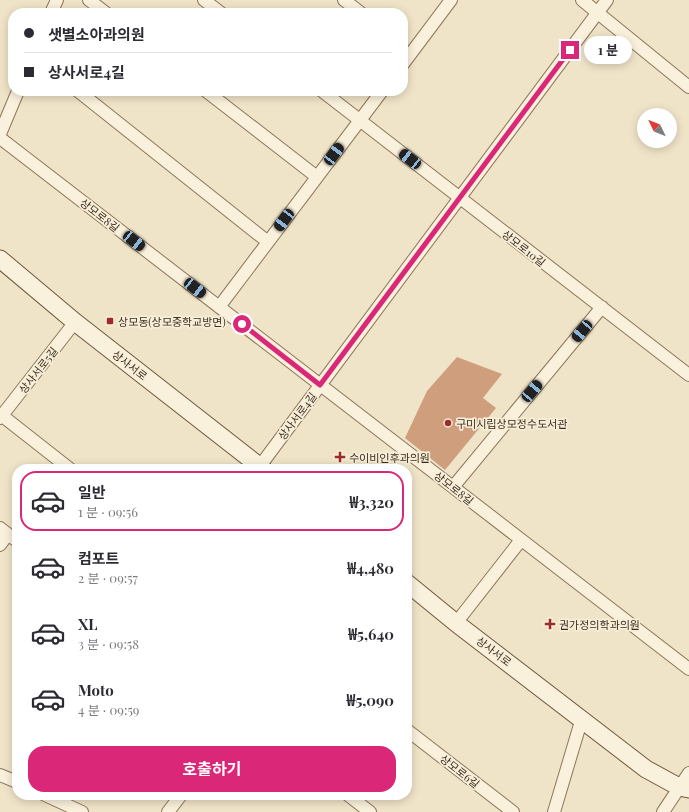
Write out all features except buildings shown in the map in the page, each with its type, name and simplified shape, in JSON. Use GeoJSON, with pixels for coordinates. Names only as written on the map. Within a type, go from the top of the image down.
{"type":"FeatureCollection","features":[{"type":"Feature","properties":{"kind":"street"},"geometry":{"type":"LineString","coordinates":[[90,0],[100,8]]}},
{"type":"Feature","properties":{"kind":"street"},"geometry":{"type":"LineString","coordinates":[[204,0],[214,8]]}},
{"type":"Feature","properties":{"kind":"street"},"geometry":{"type":"LineString","coordinates":[[344,0],[354,8]]}},
{"type":"Feature","properties":{"kind":"street"},"geometry":{"type":"LineString","coordinates":[[408,49],[451,0]]}},
{"type":"Feature","properties":{"kind":"street"},"geometry":{"type":"LineString","coordinates":[[582,0],[689,87]]}},
{"type":"Feature","properties":{"kind":"street","name":"상사서로4길"},"geometry":{"type":"LineString","coordinates":[[264,464],[320,385],[607,0]]}},
{"type":"Feature","properties":{"kind":"street"},"geometry":{"type":"LineString","coordinates":[[0,134],[16,96]]}},
{"type":"Feature","properties":{"kind":"street"},"geometry":{"type":"LineString","coordinates":[[84,96],[268,242]]}},
{"type":"Feature","properties":{"kind":"street"},"geometry":{"type":"LineString","coordinates":[[212,96],[317,177]]}},
{"type":"Feature","properties":{"kind":"street","name":"상모로10길"},"geometry":{"type":"LineString","coordinates":[[329,96],[689,374]]}},
{"type":"Feature","properties":{"kind":"street"},"geometry":{"type":"LineString","coordinates":[[219,307],[378,96]]}},
{"type":"Feature","properties":{"kind":"street","name":"상모로8길"},"geometry":{"type":"LineString","coordinates":[[0,138],[689,669]]}},
{"type":"Feature","properties":{"kind":"street","name":"상사서로"},"geometry":{"type":"LineString","coordinates":[[0,259],[75,322],[256,464]]}},
{"type":"Feature","properties":{"kind":"street"},"geometry":{"type":"LineString","coordinates":[[452,487],[602,308]]}},
{"type":"Feature","properties":{"kind":"street","name":"상사서로5길"},"geometry":{"type":"LineString","coordinates":[[1,416],[75,322]]}},
{"type":"Feature","properties":{"kind":"street"},"geometry":{"type":"LineString","coordinates":[[1,416],[63,464]]}},
{"type":"Feature","properties":{"kind":"street"},"geometry":{"type":"LineString","coordinates":[[0,545],[8,535]]}},
{"type":"Feature","properties":{"kind":"street"},"geometry":{"type":"LineString","coordinates":[[456,623],[521,540]]}},
{"type":"Feature","properties":{"kind":"street","name":"상사서로"},"geometry":{"type":"LineString","coordinates":[[412,587],[456,623],[582,718],[646,769],[684,788]]}},
{"type":"Feature","properties":{"kind":"street"},"geometry":{"type":"LineString","coordinates":[[554,812],[582,718]]}},
{"type":"Feature","properties":{"kind":"street","name":"상모로6길"},"geometry":{"type":"LineString","coordinates":[[412,734],[513,812]]}},
{"type":"Feature","properties":{"kind":"street"},"geometry":{"type":"LineString","coordinates":[[663,812],[684,788],[689,773]]}},
{"type":"Feature","properties":{"kind":"street"},"geometry":{"type":"LineString","coordinates":[[0,774],[12,780]]}},
{"type":"Feature","properties":{"kind":"street"},"geometry":{"type":"LineString","coordinates":[[56,800],[82,812]]}},
{"type":"Feature","properties":{"kind":"street"},"geometry":{"type":"LineString","coordinates":[[168,812],[177,800]]}},
{"type":"Feature","properties":{"kind":"street"},"geometry":{"type":"LineString","coordinates":[[354,800],[370,812]]}},
{"type":"Feature","properties":{"kind":"place","name":"상모동(상모중학교방면)"},"geometry":{"type":"Point","coordinates":[110,321]}},
{"type":"Feature","properties":{"kind":"place","name":"구미시립상모정수도서관"},"geometry":{"type":"Point","coordinates":[448,423]}},
{"type":"Feature","properties":{"kind":"place","name":"수이비인후과의원"},"geometry":{"type":"Point","coordinates":[340,457]}},
{"type":"Feature","properties":{"kind":"place","name":"권가정의학과의원"},"geometry":{"type":"Point","coordinates":[550,624]}},
{"type":"Feature","properties":{"kind":"route"},"geometry":{"type":"LineString","coordinates":[[242,324],[320,385],[570,50]]}}]}
